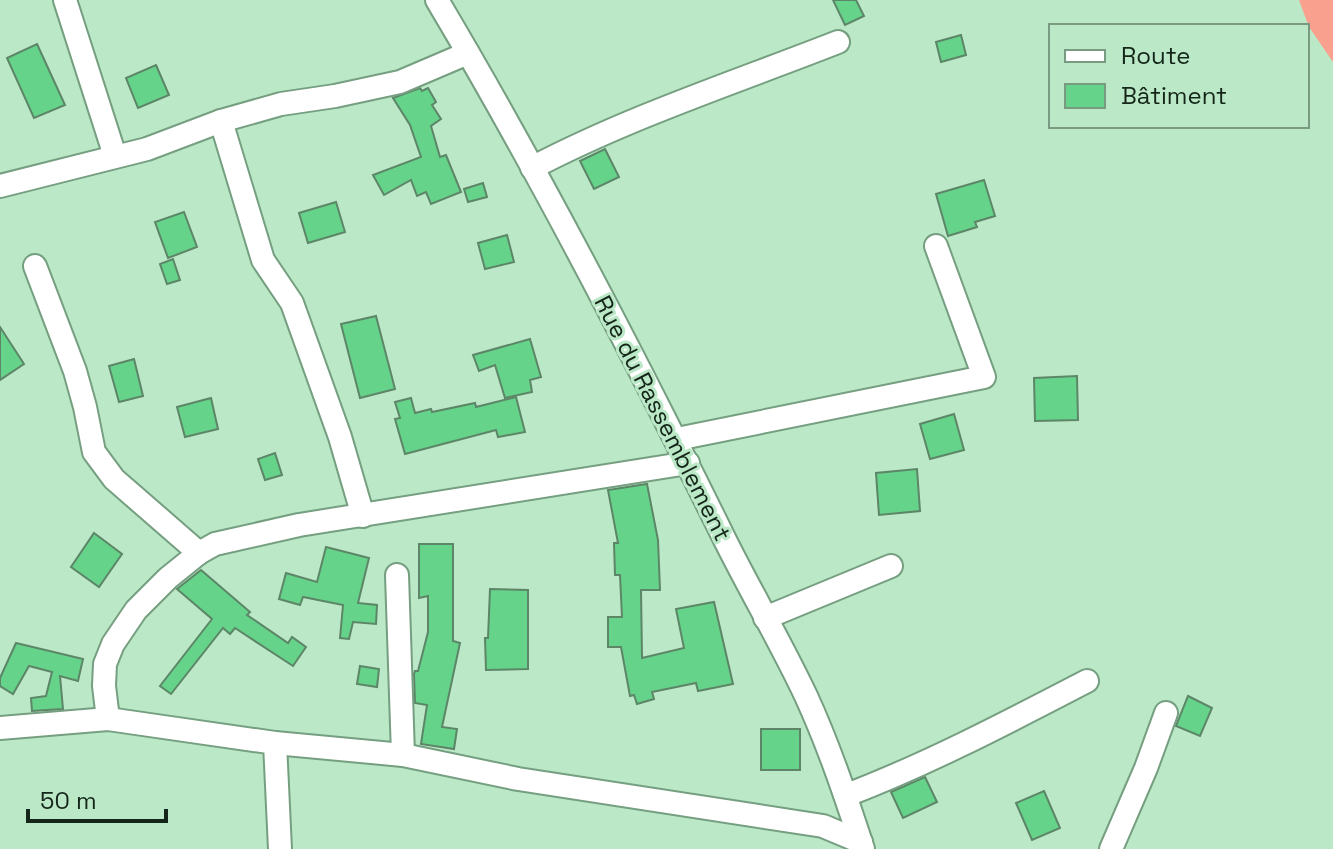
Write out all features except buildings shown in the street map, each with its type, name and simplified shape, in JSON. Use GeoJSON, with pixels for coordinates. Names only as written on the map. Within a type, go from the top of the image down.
{"type":"FeatureCollection","features":[{"type":"Feature","properties":{"kind":"street"},"geometry":{"type":"LineString","coordinates":[[65,0],[115,156]]}},
{"type":"Feature","properties":{"kind":"street","name":"Rue du Rassemblement"},"geometry":{"type":"LineString","coordinates":[[437,0],[532,168],[677,439],[805,695],[847,795],[862,846]]}},
{"type":"Feature","properties":{"kind":"street"},"geometry":{"type":"LineString","coordinates":[[532,168],[607,133],[838,42]]}},
{"type":"Feature","properties":{"kind":"street"},"geometry":{"type":"LineString","coordinates":[[0,186],[147,149],[221,121],[281,104],[400,82],[468,53]]}},
{"type":"Feature","properties":{"kind":"street"},"geometry":{"type":"LineString","coordinates":[[221,121],[263,260],[292,303],[340,437],[363,516]]}},
{"type":"Feature","properties":{"kind":"street"},"geometry":{"type":"LineString","coordinates":[[677,439],[984,377],[936,246]]}},
{"type":"Feature","properties":{"kind":"street"},"geometry":{"type":"LineString","coordinates":[[35,266],[75,371],[94,452],[114,479],[199,553]]}},
{"type":"Feature","properties":{"kind":"street"},"geometry":{"type":"LineString","coordinates":[[108,719],[105,664],[113,644],[136,610],[168,578],[215,544],[259,532],[688,463]]}},
{"type":"Feature","properties":{"kind":"street"},"geometry":{"type":"LineString","coordinates":[[765,618],[891,566]]}},
{"type":"Feature","properties":{"kind":"street"},"geometry":{"type":"LineString","coordinates":[[397,575],[403,755]]}},
{"type":"Feature","properties":{"kind":"street"},"geometry":{"type":"LineString","coordinates":[[847,795],[918,767],[1087,681]]}},
{"type":"Feature","properties":{"kind":"street"},"geometry":{"type":"LineString","coordinates":[[1111,849],[1166,713]]}},
{"type":"Feature","properties":{"kind":"street"},"geometry":{"type":"LineString","coordinates":[[0,728],[108,719],[275,743],[403,755],[518,779],[823,826],[862,846]]}},
{"type":"Feature","properties":{"kind":"street"},"geometry":{"type":"LineString","coordinates":[[275,743],[280,849]]}},
{"type":"Feature","properties":{"kind":"shaded area"},"geometry":{"type":"Polygon","coordinates":[[[1299,0],[1333,0],[1333,62],[1309,24],[1299,0]]]}}]}
